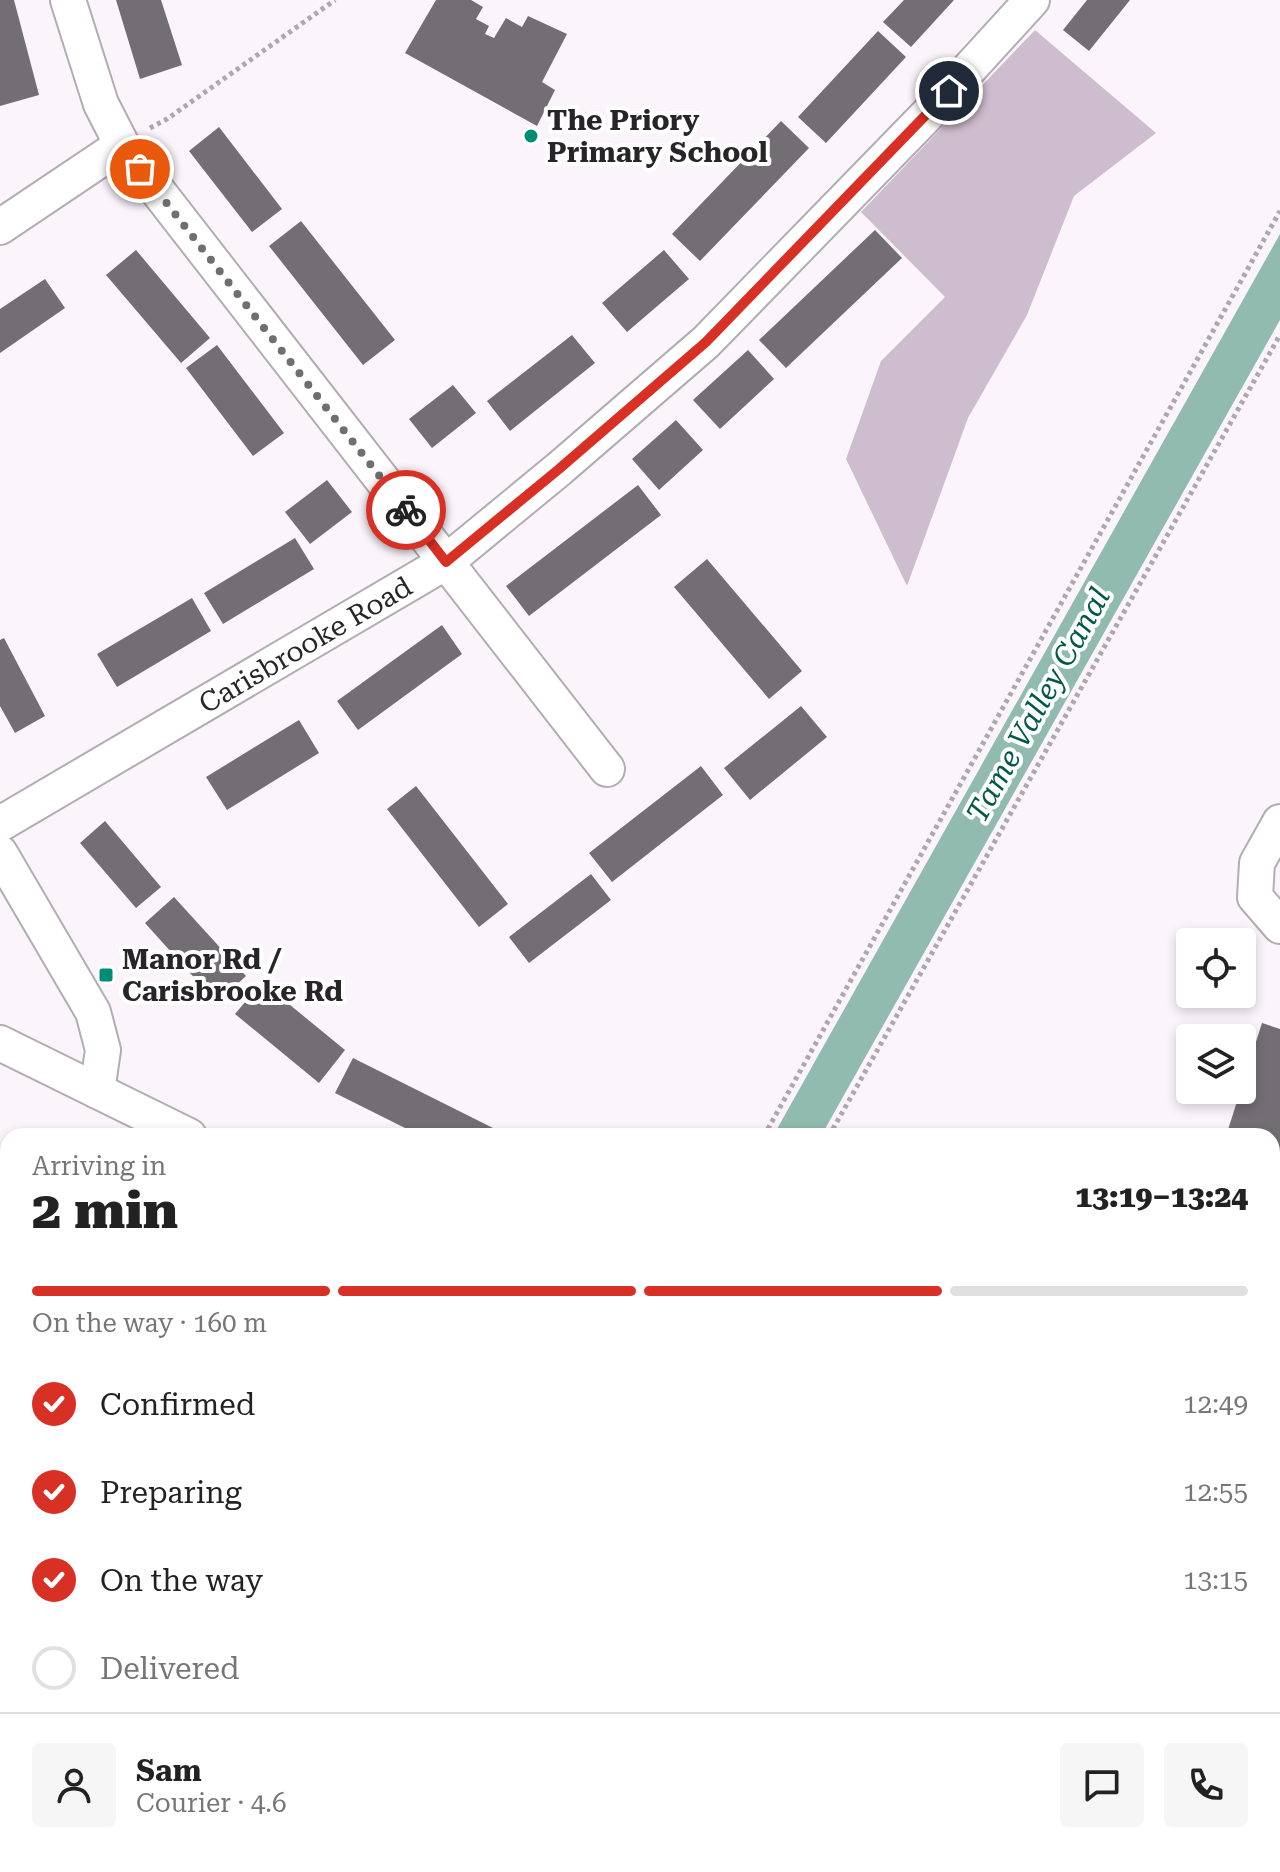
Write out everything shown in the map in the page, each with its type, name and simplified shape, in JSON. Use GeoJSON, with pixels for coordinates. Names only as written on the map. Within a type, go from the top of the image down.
{"type":"FeatureCollection","features":[{"type":"Feature","properties":{"kind":"street"},"geometry":{"type":"LineString","coordinates":[[68,0],[101,104],[122,145],[607,769]]}},
{"type":"Feature","properties":{"kind":"street","name":"Carisbrooke Road"},"geometry":{"type":"LineString","coordinates":[[0,824],[446,562],[706,342],[928,114],[1032,0]]}},
{"type":"Feature","properties":{"kind":"street"},"geometry":{"type":"LineString","coordinates":[[0,227],[122,145]]}},
{"type":"Feature","properties":{"kind":"street"},"geometry":{"type":"LineString","coordinates":[[1280,822],[1257,863],[1255,897],[1280,926]]}},
{"type":"Feature","properties":{"kind":"street"},"geometry":{"type":"LineString","coordinates":[[3,873],[93,1012],[103,1050],[97,1091]]}},
{"type":"Feature","properties":{"kind":"street"},"geometry":{"type":"LineString","coordinates":[[0,1043],[173,1128]]}},
{"type":"Feature","properties":{"kind":"path"},"geometry":{"type":"LineString","coordinates":[[122,145],[167,119],[335,0]]}},
{"type":"Feature","properties":{"kind":"path"},"geometry":{"type":"LineString","coordinates":[[768,1128],[1280,211]]}},
{"type":"Feature","properties":{"kind":"path"},"geometry":{"type":"LineString","coordinates":[[834,1128],[1280,335]]}},
{"type":"Feature","properties":{"kind":"shaded area"},"geometry":{"type":"Polygon","coordinates":[[[1035,30],[1156,133],[1074,196],[1027,315],[968,418],[907,586],[846,459],[881,361],[945,297],[861,212],[1035,30]]]}},
{"type":"Feature","properties":{"kind":"water","name":"Tame Valley Canal"},"geometry":{"type":"Polygon","coordinates":[[[1280,234],[1280,320],[826,1128],[777,1128],[1280,234]]]}},
{"type":"Feature","properties":{"kind":"building"},"geometry":{"type":"Polygon","coordinates":[[[0,0],[14,0],[39,95],[0,106],[0,0]]]}},
{"type":"Feature","properties":{"kind":"building"},"geometry":{"type":"Polygon","coordinates":[[[116,0],[161,0],[182,65],[140,79],[116,0]]]}},
{"type":"Feature","properties":{"kind":"building","name":"The Priory Primary School"},"geometry":{"type":"Polygon","coordinates":[[[436,0],[471,0],[483,7],[476,19],[489,26],[485,34],[494,38],[506,18],[522,27],[528,16],[567,34],[542,82],[555,90],[537,126],[405,53],[436,0]]]}},
{"type":"Feature","properties":{"kind":"building"},"geometry":{"type":"Polygon","coordinates":[[[904,0],[954,0],[911,47],[883,22],[904,0]]]}},
{"type":"Feature","properties":{"kind":"building"},"geometry":{"type":"Polygon","coordinates":[[[1087,0],[1130,0],[1089,51],[1063,30],[1087,0]]]}},
{"type":"Feature","properties":{"kind":"building"},"geometry":{"type":"Polygon","coordinates":[[[878,31],[906,57],[826,143],[798,117],[878,31]]]}},
{"type":"Feature","properties":{"kind":"building"},"geometry":{"type":"Polygon","coordinates":[[[781,121],[809,148],[700,261],[672,234],[781,121]]]}},
{"type":"Feature","properties":{"kind":"building"},"geometry":{"type":"Polygon","coordinates":[[[219,127],[282,209],[252,232],[189,151],[219,127]]]}},
{"type":"Feature","properties":{"kind":"building"},"geometry":{"type":"Polygon","coordinates":[[[301,221],[395,340],[363,365],[269,246],[301,221]]]}},
{"type":"Feature","properties":{"kind":"building"},"geometry":{"type":"Polygon","coordinates":[[[875,230],[902,258],[786,368],[759,340],[875,230]]]}},
{"type":"Feature","properties":{"kind":"building"},"geometry":{"type":"Polygon","coordinates":[[[136,250],[210,338],[181,363],[106,275],[136,250]]]}},
{"type":"Feature","properties":{"kind":"building"},"geometry":{"type":"Polygon","coordinates":[[[664,250],[689,279],[627,332],[602,303],[664,250]]]}},
{"type":"Feature","properties":{"kind":"building"},"geometry":{"type":"Polygon","coordinates":[[[45,279],[65,308],[0,353],[0,309],[45,279]]]}},
{"type":"Feature","properties":{"kind":"building"},"geometry":{"type":"Polygon","coordinates":[[[572,335],[595,363],[510,431],[487,401],[572,335]]]}},
{"type":"Feature","properties":{"kind":"building"},"geometry":{"type":"Polygon","coordinates":[[[217,345],[284,433],[253,456],[186,368],[217,345]]]}},
{"type":"Feature","properties":{"kind":"building"},"geometry":{"type":"Polygon","coordinates":[[[748,350],[774,379],[720,429],[693,400],[748,350]]]}},
{"type":"Feature","properties":{"kind":"building"},"geometry":{"type":"Polygon","coordinates":[[[453,385],[476,413],[432,448],[409,419],[453,385]]]}},
{"type":"Feature","properties":{"kind":"building"},"geometry":{"type":"Polygon","coordinates":[[[676,420],[703,450],[659,490],[632,459],[676,420]]]}},
{"type":"Feature","properties":{"kind":"building"},"geometry":{"type":"Polygon","coordinates":[[[327,480],[352,512],[310,544],[285,512],[327,480]]]}},
{"type":"Feature","properties":{"kind":"building"},"geometry":{"type":"Polygon","coordinates":[[[638,485],[661,515],[529,616],[506,586],[638,485]]]}},
{"type":"Feature","properties":{"kind":"building"},"geometry":{"type":"Polygon","coordinates":[[[295,538],[314,569],[223,624],[204,593],[295,538]]]}},
{"type":"Feature","properties":{"kind":"building"},"geometry":{"type":"Polygon","coordinates":[[[707,559],[802,671],[769,699],[674,587],[707,559]]]}},
{"type":"Feature","properties":{"kind":"building"},"geometry":{"type":"Polygon","coordinates":[[[192,598],[211,631],[117,687],[97,654],[192,598]]]}},
{"type":"Feature","properties":{"kind":"building"},"geometry":{"type":"Polygon","coordinates":[[[442,625],[462,654],[358,730],[337,701],[442,625]]]}},
{"type":"Feature","properties":{"kind":"building"},"geometry":{"type":"Polygon","coordinates":[[[4,638],[45,716],[15,733],[0,706],[0,640],[4,638]]]}},
{"type":"Feature","properties":{"kind":"building"},"geometry":{"type":"Polygon","coordinates":[[[801,706],[827,737],[750,800],[724,768],[801,706]]]}},
{"type":"Feature","properties":{"kind":"building"},"geometry":{"type":"Polygon","coordinates":[[[299,720],[319,753],[227,810],[206,777],[299,720]]]}},
{"type":"Feature","properties":{"kind":"building"},"geometry":{"type":"Polygon","coordinates":[[[701,766],[723,795],[612,882],[589,853],[701,766]]]}},
{"type":"Feature","properties":{"kind":"building"},"geometry":{"type":"Polygon","coordinates":[[[416,786],[508,904],[479,927],[387,809],[416,786]]]}},
{"type":"Feature","properties":{"kind":"building"},"geometry":{"type":"Polygon","coordinates":[[[105,821],[161,887],[136,908],[80,843],[105,821]]]}},
{"type":"Feature","properties":{"kind":"building"},"geometry":{"type":"Polygon","coordinates":[[[591,874],[611,900],[529,963],[509,937],[591,874]]]}},
{"type":"Feature","properties":{"kind":"building"},"geometry":{"type":"Polygon","coordinates":[[[174,897],[246,976],[217,1003],[145,923],[174,897]]]}},
{"type":"Feature","properties":{"kind":"building"},"geometry":{"type":"Polygon","coordinates":[[[262,982],[345,1050],[319,1083],[235,1014],[262,982]]]}},
{"type":"Feature","properties":{"kind":"building"},"geometry":{"type":"Polygon","coordinates":[[[1262,1023],[1280,1029],[1280,1128],[1229,1128],[1236,1104],[1256,1104],[1256,1042],[1262,1023]]]}},
{"type":"Feature","properties":{"kind":"building"},"geometry":{"type":"Polygon","coordinates":[[[353,1058],[493,1128],[405,1128],[335,1093],[353,1058]]]}},
{"type":"Feature","properties":{"kind":"way so far"},"geometry":{"type":"LineString","coordinates":[[140,169],[406,510]]}},
{"type":"Feature","properties":{"kind":"place","name":"The Priory Primary School"},"geometry":{"type":"Point","coordinates":[531,136]}},
{"type":"Feature","properties":{"kind":"place","name":"Manor Rd / Carisbrooke Rd"},"geometry":{"type":"Point","coordinates":[106,975]}},
{"type":"Feature","properties":{"kind":"route"},"geometry":{"type":"LineString","coordinates":[[406,510],[446,562],[706,342],[949,91]]}}]}
